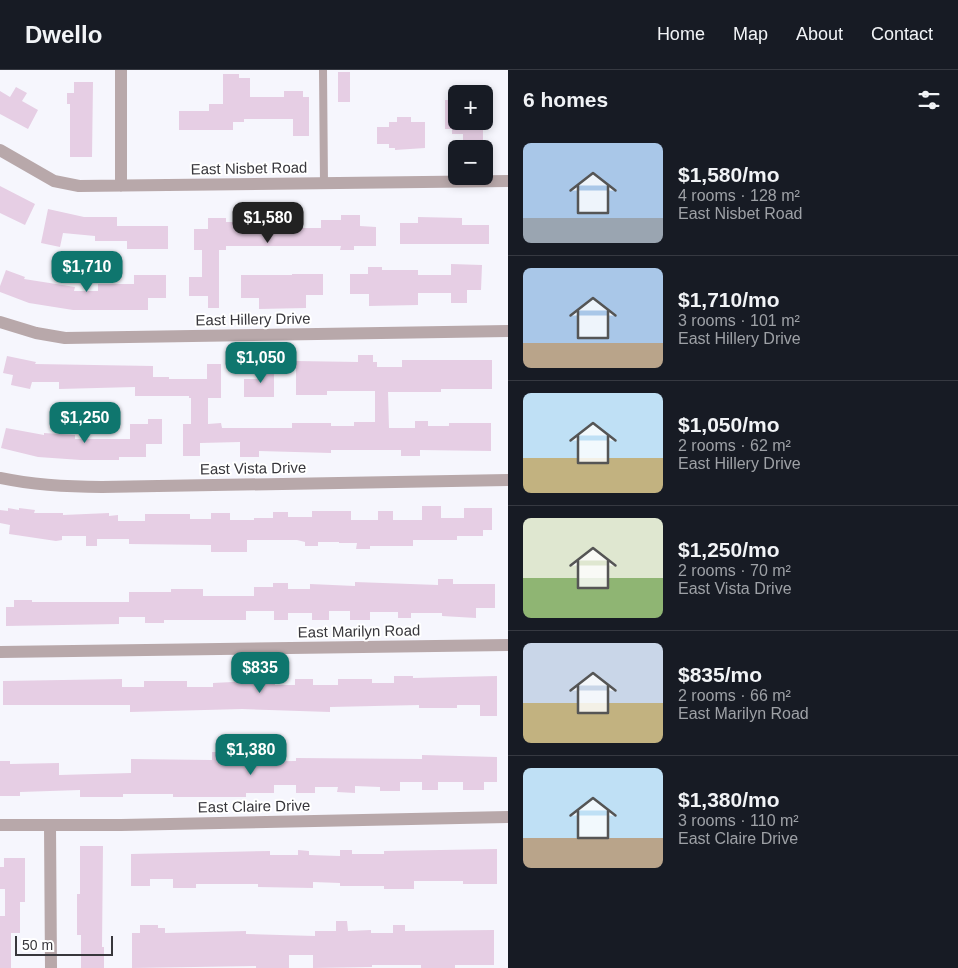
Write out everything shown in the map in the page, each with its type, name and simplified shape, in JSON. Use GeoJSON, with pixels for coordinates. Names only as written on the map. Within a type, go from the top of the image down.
{"type":"FeatureCollection","features":[{"type":"Feature","properties":{"kind":"street"},"geometry":{"type":"LineString","coordinates":[[121,70],[121,186]]}},
{"type":"Feature","properties":{"kind":"street","name":"East Nisbet Road"},"geometry":{"type":"LineString","coordinates":[[0,150],[54,181],[79,186],[508,181]]}},
{"type":"Feature","properties":{"kind":"street","name":"East Hillery Drive"},"geometry":{"type":"LineString","coordinates":[[0,322],[36,333],[65,338],[508,332]]}},
{"type":"Feature","properties":{"kind":"street","name":"East Vista Drive"},"geometry":{"type":"LineString","coordinates":[[0,478],[64,487],[508,480]]}},
{"type":"Feature","properties":{"kind":"street","name":"East Marilyn Road"},"geometry":{"type":"LineString","coordinates":[[0,652],[508,645]]}},
{"type":"Feature","properties":{"kind":"street","name":"East Claire Drive"},"geometry":{"type":"LineString","coordinates":[[0,825],[508,817]]}},
{"type":"Feature","properties":{"kind":"street"},"geometry":{"type":"LineString","coordinates":[[50,825],[51,968]]}},
{"type":"Feature","properties":{"kind":"lane"},"geometry":{"type":"LineString","coordinates":[[323,70],[324,184]]}},
{"type":"Feature","properties":{"kind":"building"},"geometry":{"type":"Polygon","coordinates":[[[338,72],[350,72],[350,102],[338,102],[338,72]]]}},
{"type":"Feature","properties":{"kind":"building"},"geometry":{"type":"Polygon","coordinates":[[[223,74],[239,74],[239,78],[250,78],[250,97],[284,97],[284,91],[303,91],[303,97],[309,97],[309,136],[293,136],[293,119],[244,119],[244,122],[233,122],[233,130],[179,130],[179,111],[209,111],[209,104],[223,104],[223,74]]]}},
{"type":"Feature","properties":{"kind":"building"},"geometry":{"type":"Polygon","coordinates":[[[74,82],[93,82],[92,157],[70,157],[70,104],[67,104],[67,93],[74,93],[74,82]]]}},
{"type":"Feature","properties":{"kind":"building"},"geometry":{"type":"Polygon","coordinates":[[[16,87],[27,93],[22,101],[38,110],[28,129],[0,114],[0,91],[10,97],[16,87]]]}},
{"type":"Feature","properties":{"kind":"building"},"geometry":{"type":"Polygon","coordinates":[[[445,100],[448,100],[448,129],[445,129],[445,100]]]}},
{"type":"Feature","properties":{"kind":"building"},"geometry":{"type":"Polygon","coordinates":[[[397,117],[411,117],[411,122],[425,122],[425,148],[395,150],[395,148],[389,148],[389,144],[377,144],[377,127],[389,127],[389,122],[397,122],[397,117]]]}},
{"type":"Feature","properties":{"kind":"building"},"geometry":{"type":"Polygon","coordinates":[[[452,130],[483,130],[483,140],[463,140],[463,134],[452,134],[452,130]]]}},
{"type":"Feature","properties":{"kind":"building"},"geometry":{"type":"Polygon","coordinates":[[[0,186],[35,204],[25,225],[0,213],[0,186]]]}},
{"type":"Feature","properties":{"kind":"building"},"geometry":{"type":"Polygon","coordinates":[[[48,209],[84,217],[117,217],[117,226],[168,226],[168,249],[127,249],[127,241],[95,241],[95,236],[63,233],[60,247],[41,243],[48,209]]]}},
{"type":"Feature","properties":{"kind":"building"},"geometry":{"type":"Polygon","coordinates":[[[341,215],[360,215],[360,226],[376,227],[376,246],[354,246],[354,250],[340,250],[341,246],[226,246],[226,250],[219,250],[219,308],[208,308],[208,296],[189,296],[189,277],[202,277],[202,250],[194,250],[194,229],[208,229],[208,218],[226,218],[226,222],[257,222],[257,225],[275,225],[275,228],[321,228],[321,220],[341,220],[341,215]]]}},
{"type":"Feature","properties":{"kind":"building"},"geometry":{"type":"Polygon","coordinates":[[[418,217],[462,218],[462,225],[489,225],[489,244],[400,244],[400,223],[418,223],[418,217]]]}},
{"type":"Feature","properties":{"kind":"building"},"geometry":{"type":"Polygon","coordinates":[[[451,264],[482,265],[481,290],[467,290],[467,303],[451,303],[451,293],[418,293],[418,305],[369,306],[369,294],[350,294],[350,274],[368,274],[368,267],[382,267],[382,270],[418,270],[418,275],[451,275],[451,264]]]}},
{"type":"Feature","properties":{"kind":"building"},"geometry":{"type":"Polygon","coordinates":[[[6,270],[25,277],[24,279],[75,287],[74,291],[98,291],[98,284],[134,284],[134,275],[166,275],[166,298],[148,298],[148,310],[73,310],[29,303],[0,292],[0,286],[6,270]]]}},
{"type":"Feature","properties":{"kind":"building"},"geometry":{"type":"Polygon","coordinates":[[[323,274],[323,295],[306,295],[306,308],[259,309],[259,298],[241,298],[241,275],[323,274]]]}},
{"type":"Feature","properties":{"kind":"building"},"geometry":{"type":"Polygon","coordinates":[[[358,355],[373,355],[373,362],[377,362],[377,367],[402,367],[402,360],[492,360],[492,389],[441,389],[441,392],[388,392],[389,428],[415,428],[415,421],[428,421],[428,426],[449,426],[449,423],[491,423],[491,451],[420,450],[420,456],[401,456],[401,450],[331,450],[331,453],[259,451],[259,457],[240,457],[240,442],[200,443],[200,456],[183,456],[183,424],[191,424],[191,398],[189,396],[135,396],[135,387],[59,389],[59,382],[32,382],[30,389],[11,385],[13,375],[3,373],[7,356],[36,362],[35,364],[153,366],[153,377],[169,377],[169,379],[207,379],[207,364],[221,364],[221,398],[208,398],[208,424],[221,423],[222,428],[292,428],[292,423],[331,423],[331,426],[354,426],[354,422],[375,422],[375,391],[327,391],[327,395],[296,395],[296,361],[358,362],[358,355]]]}},
{"type":"Feature","properties":{"kind":"building"},"geometry":{"type":"Polygon","coordinates":[[[262,364],[274,364],[274,397],[244,397],[244,379],[262,379],[262,364]]]}},
{"type":"Feature","properties":{"kind":"building"},"geometry":{"type":"Polygon","coordinates":[[[148,419],[162,419],[162,444],[146,444],[146,457],[119,457],[119,460],[81,460],[38,457],[1,448],[6,428],[44,435],[44,433],[75,435],[75,439],[130,439],[130,424],[148,424],[148,419]]]}},
{"type":"Feature","properties":{"kind":"building"},"geometry":{"type":"Polygon","coordinates":[[[422,506],[441,506],[441,518],[464,518],[464,508],[492,508],[492,530],[483,530],[483,536],[457,536],[457,540],[413,540],[413,546],[370,546],[370,549],[356,549],[357,543],[318,542],[318,546],[305,546],[305,542],[297,540],[247,540],[247,552],[211,552],[211,545],[129,544],[129,539],[97,539],[97,546],[86,546],[86,536],[62,536],[62,540],[56,541],[9,534],[10,525],[0,523],[0,510],[8,511],[8,508],[35,510],[34,513],[63,513],[63,515],[109,513],[109,516],[118,515],[118,521],[145,521],[145,514],[190,514],[190,519],[211,519],[211,513],[230,513],[230,520],[254,520],[254,518],[273,518],[273,512],[288,512],[288,517],[312,517],[312,511],[351,511],[351,520],[378,520],[378,511],[393,511],[393,520],[422,520],[422,506]]]}},
{"type":"Feature","properties":{"kind":"building"},"geometry":{"type":"Polygon","coordinates":[[[438,579],[453,579],[453,584],[495,584],[495,608],[476,608],[476,618],[442,616],[442,613],[411,613],[411,618],[398,618],[398,612],[370,612],[370,620],[350,620],[350,611],[329,611],[329,620],[312,620],[312,613],[288,613],[288,620],[274,620],[274,611],[246,611],[246,620],[164,620],[164,623],[145,623],[145,617],[119,617],[119,624],[6,626],[6,607],[14,607],[14,600],[32,600],[32,602],[129,602],[129,592],[171,592],[171,589],[203,589],[203,596],[254,596],[254,587],[273,587],[273,583],[288,583],[288,589],[310,589],[310,584],[355,586],[355,582],[438,585],[438,579]]]}},
{"type":"Feature","properties":{"kind":"building"},"geometry":{"type":"Polygon","coordinates":[[[394,676],[413,676],[413,678],[497,676],[497,716],[480,716],[480,705],[457,705],[457,708],[419,708],[419,705],[330,707],[330,712],[242,709],[130,712],[130,705],[3,705],[3,681],[122,679],[122,687],[144,687],[144,681],[187,681],[187,687],[213,687],[213,683],[252,681],[252,679],[275,679],[275,685],[295,685],[295,679],[313,679],[313,685],[338,685],[338,679],[372,679],[372,683],[394,683],[394,676]]]}},
{"type":"Feature","properties":{"kind":"building"},"geometry":{"type":"Polygon","coordinates":[[[212,752],[226,752],[226,762],[296,761],[296,758],[422,759],[422,755],[497,757],[497,782],[484,782],[484,790],[463,790],[463,782],[438,782],[438,790],[422,790],[422,782],[400,782],[400,791],[380,791],[380,787],[355,786],[355,793],[337,792],[338,787],[315,787],[315,793],[296,793],[296,785],[274,785],[274,793],[246,793],[246,797],[173,797],[173,794],[123,794],[123,797],[80,797],[80,790],[20,792],[20,796],[0,796],[0,761],[10,761],[10,764],[59,763],[59,775],[131,773],[131,759],[212,760],[212,752]]]}},
{"type":"Feature","properties":{"kind":"building"},"geometry":{"type":"Polygon","coordinates":[[[80,846],[103,846],[102,947],[104,947],[104,968],[81,968],[81,935],[77,935],[77,894],[80,894],[80,846]]]}},
{"type":"Feature","properties":{"kind":"building"},"geometry":{"type":"Polygon","coordinates":[[[497,849],[497,884],[463,884],[463,881],[414,881],[414,889],[384,889],[384,886],[340,886],[340,883],[313,882],[313,888],[258,887],[258,884],[196,884],[196,888],[173,888],[173,879],[150,879],[150,886],[131,886],[131,854],[270,851],[270,855],[298,855],[298,850],[309,851],[309,855],[340,856],[340,850],[352,850],[352,854],[384,854],[384,851],[497,849]]]}},
{"type":"Feature","properties":{"kind":"building"},"geometry":{"type":"Polygon","coordinates":[[[4,858],[25,858],[25,902],[20,902],[20,933],[11,933],[11,968],[0,968],[0,916],[5,916],[5,889],[0,889],[0,867],[4,867],[4,858]]]}},
{"type":"Feature","properties":{"kind":"building"},"geometry":{"type":"Polygon","coordinates":[[[336,921],[347,921],[348,931],[371,930],[371,933],[393,933],[393,925],[405,925],[405,931],[494,930],[494,965],[455,965],[455,968],[421,968],[421,965],[372,965],[372,967],[313,968],[313,955],[289,955],[289,968],[256,968],[256,966],[132,968],[132,933],[140,933],[140,925],[158,925],[158,928],[165,928],[165,933],[246,931],[246,934],[315,936],[315,931],[336,931],[336,921]]]}}]}
